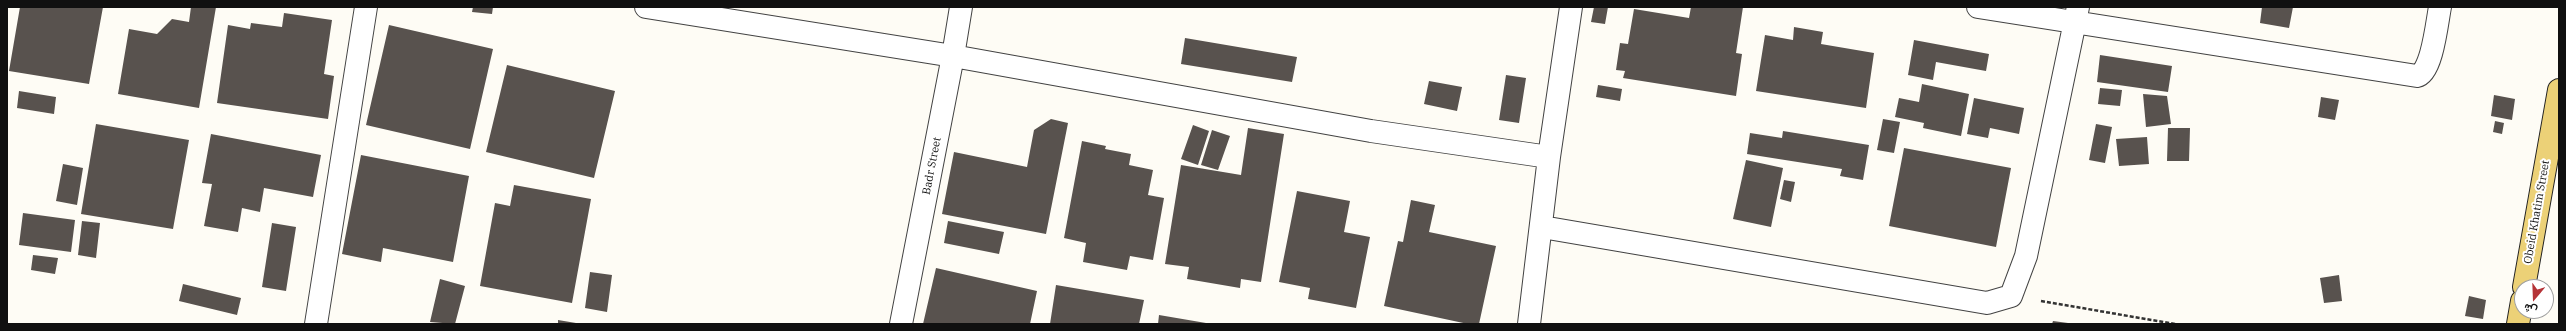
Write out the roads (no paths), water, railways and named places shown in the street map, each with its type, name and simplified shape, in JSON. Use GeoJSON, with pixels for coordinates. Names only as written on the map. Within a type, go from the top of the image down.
{"type":"FeatureCollection","features":[{"type":"Feature","properties":{"kind":"main road","name":"Obeid Khatim Street"},"geometry":{"type":"LineString","coordinates":[[2525,279],[2559,90]]}},
{"type":"Feature","properties":{"kind":"street"},"geometry":{"type":"LineString","coordinates":[[316,324],[366,7]]}},
{"type":"Feature","properties":{"kind":"street"},"geometry":{"type":"LineString","coordinates":[[646,7],[953,56],[1371,131],[1549,157]]}},
{"type":"Feature","properties":{"kind":"street","name":"Badr Street"},"geometry":{"type":"LineString","coordinates":[[901,324],[953,56],[960,7]]}},
{"type":"Feature","properties":{"kind":"street"},"geometry":{"type":"LineString","coordinates":[[1529,324],[1542,227],[1549,157],[1571,7]]}},
{"type":"Feature","properties":{"kind":"street"},"geometry":{"type":"LineString","coordinates":[[1978,7],[2076,15],[2417,76],[2422,75],[2426,70],[2440,7]]}},
{"type":"Feature","properties":{"kind":"street"},"geometry":{"type":"LineString","coordinates":[[1542,227],[1987,303],[2011,296],[2026,256],[2076,15]]}}]}
